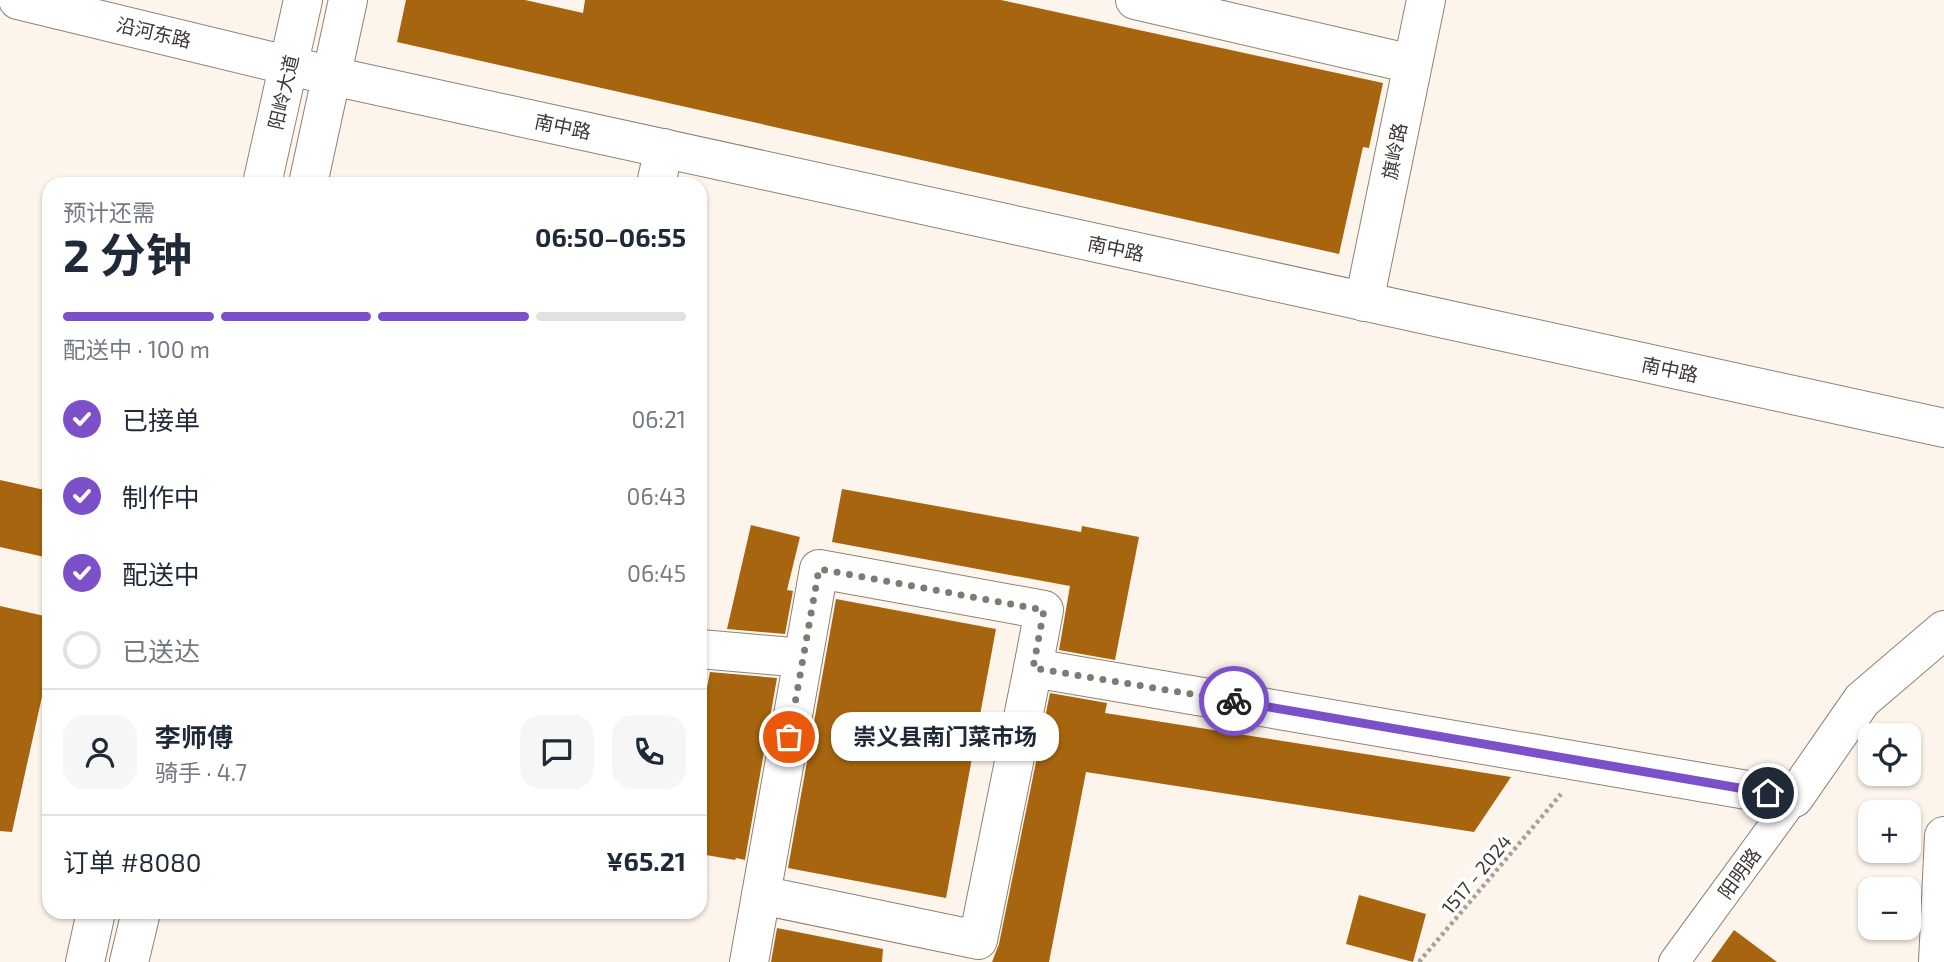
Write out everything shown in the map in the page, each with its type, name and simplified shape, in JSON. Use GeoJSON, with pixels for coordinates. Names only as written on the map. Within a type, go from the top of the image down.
{"type":"FeatureCollection","features":[{"type":"Feature","properties":{"kind":"street","name":"沿河东路"},"geometry":{"type":"LineString","coordinates":[[18,0],[290,65]]}},
{"type":"Feature","properties":{"kind":"street","name":"阳岭大道"},"geometry":{"type":"LineString","coordinates":[[264,177],[303,0]]}},
{"type":"Feature","properties":{"kind":"street"},"geometry":{"type":"LineString","coordinates":[[309,177],[348,0]]}},
{"type":"Feature","properties":{"kind":"street"},"geometry":{"type":"LineString","coordinates":[[1135,0],[1412,64]]}},
{"type":"Feature","properties":{"kind":"street","name":"旗岭路"},"geometry":{"type":"LineString","coordinates":[[1364,302],[1426,0]]}},
{"type":"Feature","properties":{"kind":"street","name":"南中路"},"geometry":{"type":"LineString","coordinates":[[290,65],[660,166],[1364,302],[1944,428]]}},
{"type":"Feature","properties":{"kind":"street"},"geometry":{"type":"LineString","coordinates":[[749,962],[819,569],[1044,610],[978,940],[761,895]]}},
{"type":"Feature","properties":{"kind":"street","name":"阳明路"},"geometry":{"type":"LineString","coordinates":[[1674,962],[1862,700],[1944,630]]}},
{"type":"Feature","properties":{"kind":"street"},"geometry":{"type":"LineString","coordinates":[[707,650],[803,658]]}},
{"type":"Feature","properties":{"kind":"street"},"geometry":{"type":"LineString","coordinates":[[1033,668],[1794,798]]}},
{"type":"Feature","properties":{"kind":"street"},"geometry":{"type":"LineString","coordinates":[[1938,962],[1944,836]]}},
{"type":"Feature","properties":{"kind":"street"},"geometry":{"type":"LineString","coordinates":[[85,962],[94,919]]}},
{"type":"Feature","properties":{"kind":"street"},"geometry":{"type":"LineString","coordinates":[[130,962],[139,919]]}},
{"type":"Feature","properties":{"kind":"path","name":"1517 - 2024"},"geometry":{"type":"LineString","coordinates":[[1419,962],[1554,804]]}},
{"type":"Feature","properties":{"kind":"building"},"geometry":{"type":"Polygon","coordinates":[[[406,0],[525,0],[583,13],[585,0],[1001,0],[1383,83],[1369,148],[1363,147],[1339,254],[397,42],[406,0]]]}},
{"type":"Feature","properties":{"kind":"building"},"geometry":{"type":"Polygon","coordinates":[[[0,480],[42,489],[42,556],[0,547],[0,480]]]}},
{"type":"Feature","properties":{"kind":"building"},"geometry":{"type":"Polygon","coordinates":[[[842,489],[1081,532],[1082,526],[1139,537],[1115,660],[1059,650],[1070,586],[832,542],[842,489]]]}},
{"type":"Feature","properties":{"kind":"building"},"geometry":{"type":"Polygon","coordinates":[[[751,525],[800,537],[787,590],[793,591],[785,634],[727,629],[751,525]]]}},
{"type":"Feature","properties":{"kind":"building"},"geometry":{"type":"Polygon","coordinates":[[[836,599],[996,629],[946,898],[788,868],[836,599]]]}},
{"type":"Feature","properties":{"kind":"building"},"geometry":{"type":"Polygon","coordinates":[[[0,606],[42,615],[42,697],[12,832],[0,831],[0,606]]]}},
{"type":"Feature","properties":{"kind":"building"},"geometry":{"type":"Polygon","coordinates":[[[710,672],[777,678],[745,860],[707,855],[707,687],[710,672]]]}},
{"type":"Feature","properties":{"kind":"building"},"geometry":{"type":"Polygon","coordinates":[[[1050,693],[1107,703],[1105,713],[1511,777],[1474,832],[1086,772],[1049,962],[992,962],[999,944],[1050,693]]]}},
{"type":"Feature","properties":{"kind":"building"},"geometry":{"type":"Polygon","coordinates":[[[1359,895],[1426,914],[1413,962],[1346,944],[1359,895]]]}},
{"type":"Feature","properties":{"kind":"building"},"geometry":{"type":"Polygon","coordinates":[[[777,928],[883,949],[882,962],[771,962],[777,928]]]}},
{"type":"Feature","properties":{"kind":"building"},"geometry":{"type":"Polygon","coordinates":[[[1734,930],[1777,962],[1711,962],[1734,930]]]}},
{"type":"Feature","properties":{"kind":"way so far"},"geometry":{"type":"LineString","coordinates":[[789,737],[819,569],[1044,610],[1033,668],[1234,701]]}},
{"type":"Feature","properties":{"kind":"place","name":"崇义县南门菜市场"},"geometry":{"type":"Point","coordinates":[789,737]}},
{"type":"Feature","properties":{"kind":"route"},"geometry":{"type":"LineString","coordinates":[[1234,701],[1768,793]]}}]}
